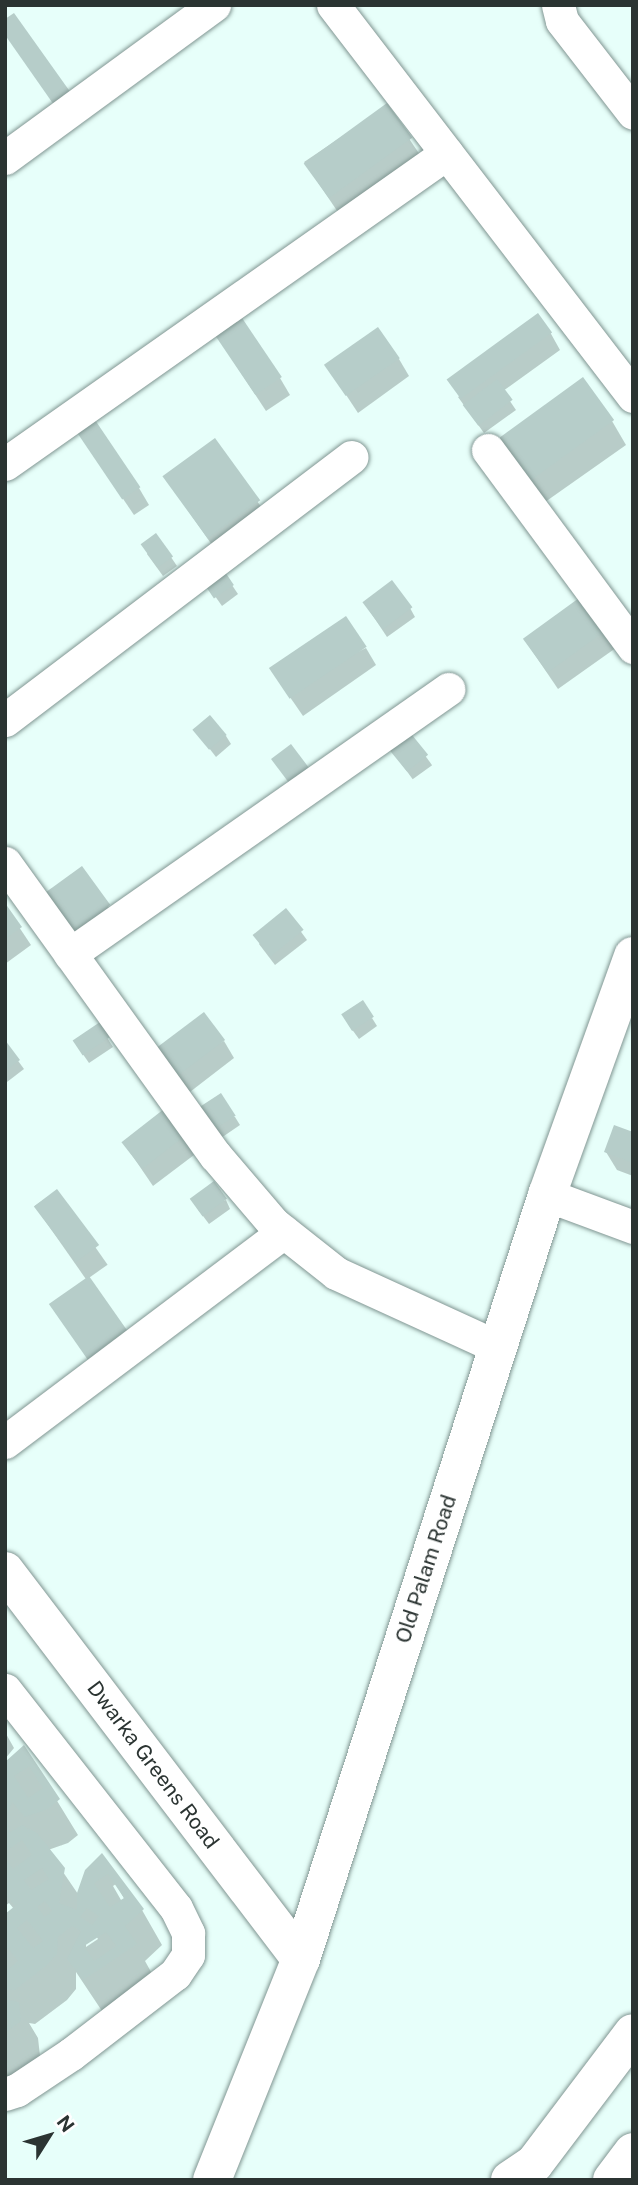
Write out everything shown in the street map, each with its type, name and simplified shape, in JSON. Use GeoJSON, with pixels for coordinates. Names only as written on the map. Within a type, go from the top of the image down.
{"type":"FeatureCollection","features":[{"type":"Feature","properties":{"kind":"street"},"geometry":{"type":"LineString","coordinates":[[5,158],[214,5]]}},
{"type":"Feature","properties":{"kind":"street"},"geometry":{"type":"LineString","coordinates":[[333,5],[633,396]]}},
{"type":"Feature","properties":{"kind":"street"},"geometry":{"type":"LineString","coordinates":[[558,5],[562,21],[633,113]]}},
{"type":"Feature","properties":{"kind":"street"},"geometry":{"type":"LineString","coordinates":[[5,464],[447,153]]}},
{"type":"Feature","properties":{"kind":"street"},"geometry":{"type":"LineString","coordinates":[[488,450],[633,647]]}},
{"type":"Feature","properties":{"kind":"street"},"geometry":{"type":"LineString","coordinates":[[5,720],[352,457]]}},
{"type":"Feature","properties":{"kind":"street"},"geometry":{"type":"LineString","coordinates":[[70,954],[449,689]]}},
{"type":"Feature","properties":{"kind":"street"},"geometry":{"type":"LineString","coordinates":[[5,863],[215,1155],[284,1232],[336,1273],[498,1347]]}},
{"type":"Feature","properties":{"kind":"street","name":"Old Palam Road"},"geometry":{"type":"LineString","coordinates":[[212,2180],[301,1959],[547,1195],[633,956]]}},
{"type":"Feature","properties":{"kind":"street"},"geometry":{"type":"LineString","coordinates":[[547,1195],[633,1227]]}},
{"type":"Feature","properties":{"kind":"street"},"geometry":{"type":"LineString","coordinates":[[5,1441],[284,1232]]}},
{"type":"Feature","properties":{"kind":"street","name":"Dwarka Greens Road"},"geometry":{"type":"LineString","coordinates":[[5,1571],[301,1959]]}},
{"type":"Feature","properties":{"kind":"street"},"geometry":{"type":"LineString","coordinates":[[5,1690],[176,1908],[188,1933],[188,1955],[175,1974],[71,2054],[17,2090],[5,2094]]}},
{"type":"Feature","properties":{"kind":"street"},"geometry":{"type":"LineString","coordinates":[[510,2180],[534,2164],[633,2033]]}},
{"type":"Feature","properties":{"kind":"street"},"geometry":{"type":"LineString","coordinates":[[612,2180],[633,2152]]}},
{"type":"Feature","properties":{"kind":"building"},"geometry":{"type":"Polygon","coordinates":[[[14,13],[71,93],[54,105],[5,35],[5,19],[14,13]]]}},
{"type":"Feature","properties":{"kind":"building"},"geometry":{"type":"Polygon","coordinates":[[[387,103],[412,138],[329,198],[304,164],[387,103]]]}},
{"type":"Feature","properties":{"kind":"building"},"geometry":{"type":"Polygon","coordinates":[[[236,309],[282,377],[255,395],[209,327],[236,309]]]}},
{"type":"Feature","properties":{"kind":"building"},"geometry":{"type":"Polygon","coordinates":[[[538,313],[552,332],[461,399],[447,379],[538,313]]]}},
{"type":"Feature","properties":{"kind":"building"},"geometry":{"type":"Polygon","coordinates":[[[378,327],[400,358],[346,396],[324,365],[378,327]]]}},
{"type":"Feature","properties":{"kind":"building"},"geometry":{"type":"Polygon","coordinates":[[[583,377],[614,420],[525,485],[494,442],[583,377]]]}},
{"type":"Feature","properties":{"kind":"building"},"geometry":{"type":"Polygon","coordinates":[[[497,379],[513,400],[478,426],[463,405],[497,379]]]}},
{"type":"Feature","properties":{"kind":"building"},"geometry":{"type":"Polygon","coordinates":[[[89,411],[140,487],[122,500],[71,423],[89,411]]]}},
{"type":"Feature","properties":{"kind":"building"},"geometry":{"type":"Polygon","coordinates":[[[215,438],[260,500],[208,539],[162,476],[215,438]]]}},
{"type":"Feature","properties":{"kind":"building"},"geometry":{"type":"Polygon","coordinates":[[[156,533],[173,556],[158,568],[141,544],[156,533]]]}},
{"type":"Feature","properties":{"kind":"building"},"geometry":{"type":"Polygon","coordinates":[[[221,566],[234,585],[214,598],[201,579],[221,566]]]}},
{"type":"Feature","properties":{"kind":"building"},"geometry":{"type":"Polygon","coordinates":[[[392,580],[412,607],[383,629],[362,602],[392,580]]]}},
{"type":"Feature","properties":{"kind":"building"},"geometry":{"type":"Polygon","coordinates":[[[586,593],[611,627],[548,673],[523,639],[586,593]]]}},
{"type":"Feature","properties":{"kind":"building"},"geometry":{"type":"Polygon","coordinates":[[[346,616],[367,647],[290,699],[269,668],[346,616]]]}},
{"type":"Feature","properties":{"kind":"building"},"geometry":{"type":"Polygon","coordinates":[[[210,715],[227,735],[209,750],[192,730],[210,715]]]}},
{"type":"Feature","properties":{"kind":"building"},"geometry":{"type":"Polygon","coordinates":[[[408,730],[428,755],[407,772],[387,747],[408,730]]]}},
{"type":"Feature","properties":{"kind":"building"},"geometry":{"type":"Polygon","coordinates":[[[291,744],[309,768],[289,783],[271,759],[291,744]]]}},
{"type":"Feature","properties":{"kind":"building"},"geometry":{"type":"Polygon","coordinates":[[[82,866],[110,905],[71,934],[42,895],[82,866]]]}},
{"type":"Feature","properties":{"kind":"building"},"geometry":{"type":"Polygon","coordinates":[[[5,903],[22,927],[5,939],[5,903]]]}},
{"type":"Feature","properties":{"kind":"building"},"geometry":{"type":"Polygon","coordinates":[[[286,908],[304,930],[270,957],[253,935],[286,908]]]}},
{"type":"Feature","properties":{"kind":"building"},"geometry":{"type":"Polygon","coordinates":[[[363,1000],[374,1017],[352,1031],[341,1014],[363,1000]]]}},
{"type":"Feature","properties":{"kind":"building"},"geometry":{"type":"Polygon","coordinates":[[[204,1012],[225,1040],[174,1078],[153,1051],[204,1012]]]}},
{"type":"Feature","properties":{"kind":"building"},"geometry":{"type":"Polygon","coordinates":[[[100,1022],[110,1037],[83,1055],[73,1040],[100,1022]]]}},
{"type":"Feature","properties":{"kind":"building"},"geometry":{"type":"Polygon","coordinates":[[[5,1040],[20,1060],[5,1071],[5,1040]]]}},
{"type":"Feature","properties":{"kind":"building"},"geometry":{"type":"Polygon","coordinates":[[[221,1093],[236,1116],[214,1130],[199,1107],[221,1093]]]}},
{"type":"Feature","properties":{"kind":"building"},"geometry":{"type":"Polygon","coordinates":[[[164,1109],[185,1136],[142,1169],[121,1142],[164,1109]]]}},
{"type":"Feature","properties":{"kind":"building"},"geometry":{"type":"Polygon","coordinates":[[[614,1125],[633,1132],[633,1163],[604,1152],[614,1125]]]}},
{"type":"Feature","properties":{"kind":"building"},"geometry":{"type":"Polygon","coordinates":[[[214,1181],[227,1199],[203,1216],[190,1199],[214,1181]]]}},
{"type":"Feature","properties":{"kind":"building"},"geometry":{"type":"Polygon","coordinates":[[[57,1189],[99,1245],[76,1262],[34,1206],[57,1189]]]}},
{"type":"Feature","properties":{"kind":"building"},"geometry":{"type":"Polygon","coordinates":[[[89,1276],[129,1333],[89,1361],[49,1304],[89,1276]]]}},
{"type":"Feature","properties":{"kind":"building"},"geometry":{"type":"Polygon","coordinates":[[[24,1745],[60,1799],[48,1809],[25,1817],[12,1802],[7,1816],[9,1833],[22,1825],[37,1833],[65,1868],[59,1903],[77,1910],[77,1893],[85,1870],[102,1853],[144,1909],[125,1926],[137,1944],[83,1980],[67,1959],[81,1931],[72,1926],[58,1937],[57,1954],[47,1965],[15,1990],[5,1989],[5,1972],[18,1961],[5,1945],[5,1914],[15,1906],[5,1893],[5,1858],[13,1869],[32,1855],[22,1840],[5,1852],[5,1762],[24,1745]],[[29,1766],[14,1776],[28,1798],[43,1788],[29,1766]],[[42,1868],[24,1880],[31,1890],[49,1879],[42,1868]],[[108,1874],[94,1883],[110,1907],[124,1898],[108,1874]],[[45,1901],[37,1907],[45,1917],[52,1911],[45,1901]],[[87,1908],[80,1917],[92,1925],[99,1916],[87,1908]],[[27,1920],[17,1928],[33,1948],[43,1941],[27,1920]],[[106,1932],[84,1946],[94,1961],[116,1946],[106,1932]]]}},
{"type":"Feature","properties":{"kind":"building"},"geometry":{"type":"Polygon","coordinates":[[[5,1999],[19,2002],[21,2021],[5,2033],[8,2023],[5,1999]]]}}]}
